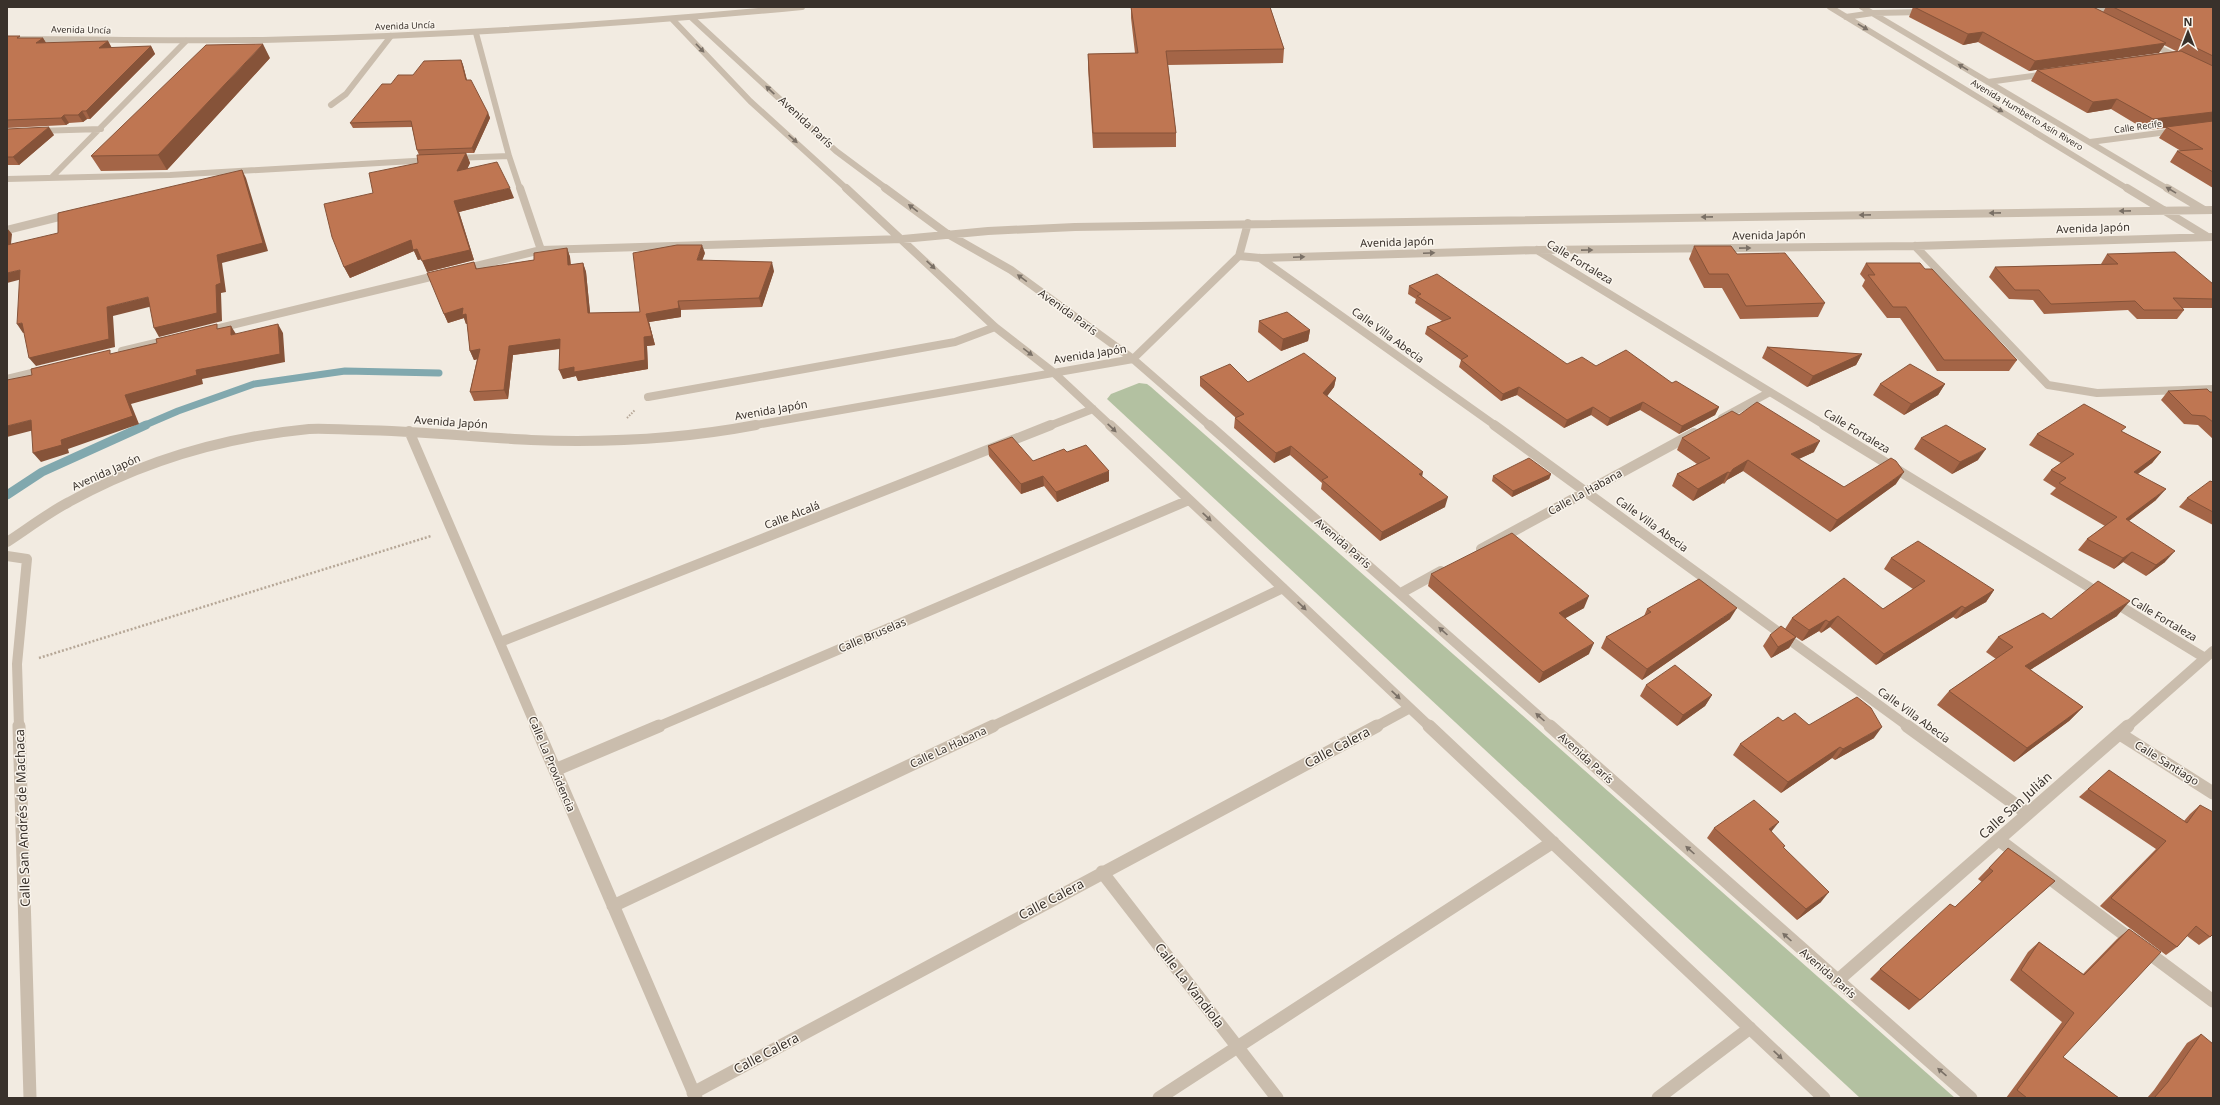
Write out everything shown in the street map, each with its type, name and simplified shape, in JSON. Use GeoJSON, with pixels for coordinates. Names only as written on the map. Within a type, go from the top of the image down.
{"type":"FeatureCollection","features":[{"type":"Feature","properties":{"kind":"street","name":"Avenida Uncía"},"geometry":{"type":"LineString","coordinates":[[7,38],[186,41],[476,33],[673,20],[802,7]]}},
{"type":"Feature","properties":{"kind":"street","name":"Avenida Humberto Asín Rivero"},"geometry":{"type":"LineString","coordinates":[[1830,7],[2211,238]]}},
{"type":"Feature","properties":{"kind":"street","name":"Avenida Humberto Asín Rivero"},"geometry":{"type":"LineString","coordinates":[[1862,7],[2213,215]]}},
{"type":"Feature","properties":{"kind":"street"},"geometry":{"type":"LineString","coordinates":[[2074,9],[2121,9]]}},
{"type":"Feature","properties":{"kind":"street"},"geometry":{"type":"LineString","coordinates":[[2082,9],[2095,15]]}},
{"type":"Feature","properties":{"kind":"street"},"geometry":{"type":"LineString","coordinates":[[1846,17],[1873,14],[1927,12]]}},
{"type":"Feature","properties":{"kind":"street","name":"Avenida París"},"geometry":{"type":"LineString","coordinates":[[692,18],[836,150],[946,233],[1011,270],[1132,359],[1401,593],[1837,981],[1971,1098]]}},
{"type":"Feature","properties":{"kind":"street","name":"Avenida París"},"geometry":{"type":"LineString","coordinates":[[673,20],[750,101],[903,239],[995,327],[1054,372],[1824,1098]]}},
{"type":"Feature","properties":{"kind":"street"},"geometry":{"type":"LineString","coordinates":[[476,33],[508,156],[541,250]]}},
{"type":"Feature","properties":{"kind":"street"},"geometry":{"type":"LineString","coordinates":[[331,105],[346,94],[391,36]]}},
{"type":"Feature","properties":{"kind":"street"},"geometry":{"type":"LineString","coordinates":[[2142,39],[2188,62]]}},
{"type":"Feature","properties":{"kind":"street"},"geometry":{"type":"LineString","coordinates":[[52,178],[186,41]]}},
{"type":"Feature","properties":{"kind":"street"},"geometry":{"type":"LineString","coordinates":[[2160,58],[2175,56]]}},
{"type":"Feature","properties":{"kind":"street"},"geometry":{"type":"LineString","coordinates":[[1988,82],[2051,73]]}},
{"type":"Feature","properties":{"kind":"street"},"geometry":{"type":"LineString","coordinates":[[31,131],[101,129]]}},
{"type":"Feature","properties":{"kind":"street","name":"Calle Recife"},"geometry":{"type":"LineString","coordinates":[[2090,142],[2182,130]]}},
{"type":"Feature","properties":{"kind":"street"},"geometry":{"type":"LineString","coordinates":[[446,159],[508,156]]}},
{"type":"Feature","properties":{"kind":"street"},"geometry":{"type":"LineString","coordinates":[[7,179],[170,175],[243,169],[438,159]]}},
{"type":"Feature","properties":{"kind":"street"},"geometry":{"type":"LineString","coordinates":[[190,183],[243,169]]}},
{"type":"Feature","properties":{"kind":"street","name":"Avenida Japón"},"geometry":{"type":"LineString","coordinates":[[201,332],[541,250],[903,239],[946,233],[1248,223],[2213,210]]}},
{"type":"Feature","properties":{"kind":"street"},"geometry":{"type":"LineString","coordinates":[[7,230],[76,212]]}},
{"type":"Feature","properties":{"kind":"street"},"geometry":{"type":"LineString","coordinates":[[1239,256],[1248,223]]}},
{"type":"Feature","properties":{"kind":"street","name":"Avenida Japón"},"geometry":{"type":"LineString","coordinates":[[7,542],[68,502],[127,473],[199,448],[258,436],[311,429],[409,431],[532,440],[667,438],[730,430],[1132,359],[1239,256],[1260,258],[1537,250],[1915,246],[2211,238]]}},
{"type":"Feature","properties":{"kind":"street"},"geometry":{"type":"LineString","coordinates":[[1915,246],[2048,385],[2097,393],[2213,389]]}},
{"type":"Feature","properties":{"kind":"street","name":"Calle Fortaleza"},"geometry":{"type":"LineString","coordinates":[[1537,250],[1770,392],[2209,654]]}},
{"type":"Feature","properties":{"kind":"street","name":"Calle Villa Abecia"},"geometry":{"type":"LineString","coordinates":[[1260,258],[1586,491],[2027,813]]}},
{"type":"Feature","properties":{"kind":"street"},"geometry":{"type":"LineString","coordinates":[[648,397],[955,342],[995,327]]}},
{"type":"Feature","properties":{"kind":"street"},"geometry":{"type":"LineString","coordinates":[[115,353],[177,338]]}},
{"type":"Feature","properties":{"kind":"street"},"geometry":{"type":"LineString","coordinates":[[7,379],[54,368]]}},
{"type":"Feature","properties":{"kind":"street"},"geometry":{"type":"LineString","coordinates":[[1716,421],[1770,392]]}},
{"type":"Feature","properties":{"kind":"street","name":"Calle Alcalá"},"geometry":{"type":"LineString","coordinates":[[500,642],[1093,409]]}},
{"type":"Feature","properties":{"kind":"street","name":"Calle La Habana"},"geometry":{"type":"LineString","coordinates":[[1470,555],[1702,428]]}},
{"type":"Feature","properties":{"kind":"street","name":"Calle La Providencia"},"geometry":{"type":"LineString","coordinates":[[409,431],[694,1095]]}},
{"type":"Feature","properties":{"kind":"street","name":"Calle Bruselas"},"geometry":{"type":"LineString","coordinates":[[555,770],[1189,500]]}},
{"type":"Feature","properties":{"kind":"street","name":"Calle San Andrés de Machaca"},"geometry":{"type":"LineString","coordinates":[[7,556],[27,559],[17,664],[30,1098]]}},
{"type":"Feature","properties":{"kind":"street"},"geometry":{"type":"LineString","coordinates":[[1401,593],[1449,567]]}},
{"type":"Feature","properties":{"kind":"street","name":"Calle La Habana"},"geometry":{"type":"LineString","coordinates":[[613,906],[1283,588]]}},
{"type":"Feature","properties":{"kind":"street","name":"Calle San Julián"},"geometry":{"type":"LineString","coordinates":[[1837,981],[1999,840],[2027,813],[2120,734],[2209,654]]}},
{"type":"Feature","properties":{"kind":"street","name":"Calle Calera"},"geometry":{"type":"LineString","coordinates":[[694,1095],[1102,872],[1410,708]]}},
{"type":"Feature","properties":{"kind":"street","name":"Calle Santiago"},"geometry":{"type":"LineString","coordinates":[[2120,734],[2213,793]]}},
{"type":"Feature","properties":{"kind":"street"},"geometry":{"type":"LineString","coordinates":[[1999,840],[2213,1001]]}},
{"type":"Feature","properties":{"kind":"street"},"geometry":{"type":"LineString","coordinates":[[1159,1098],[1552,842]]}},
{"type":"Feature","properties":{"kind":"street","name":"Calle La Vandiola"},"geometry":{"type":"LineString","coordinates":[[1102,872],[1277,1098]]}},
{"type":"Feature","properties":{"kind":"street"},"geometry":{"type":"LineString","coordinates":[[1658,1098],[1750,1028]]}},
{"type":"Feature","properties":{"kind":"path"},"geometry":{"type":"LineString","coordinates":[[17,664],[451,530]]}},
{"type":"Feature","properties":{"kind":"green space"},"geometry":{"type":"Polygon","coordinates":[[[1139,383],[1147,384],[1151,387],[1955,1098],[1860,1098],[1107,399],[1111,394],[1139,383]]]}},
{"type":"Feature","properties":{"kind":"building"},"geometry":{"type":"Polygon","coordinates":[[[1131,7],[1270,7],[1284,49],[1166,51],[1176,133],[1093,133],[1088,54],[1138,53],[1131,7]]]}},
{"type":"Feature","properties":{"kind":"building"},"geometry":{"type":"Polygon","coordinates":[[[1914,7],[2093,7],[2166,43],[2035,61],[1983,32],[1968,34],[1914,7]]]}},
{"type":"Feature","properties":{"kind":"building"},"geometry":{"type":"Polygon","coordinates":[[[2113,7],[2213,7],[2213,56],[2113,7]]]}},
{"type":"Feature","properties":{"kind":"building"},"geometry":{"type":"Polygon","coordinates":[[[7,36],[20,36],[17,38],[43,38],[36,43],[108,41],[99,48],[151,46],[86,111],[82,111],[78,115],[64,115],[61,118],[7,120],[7,36]]]}},
{"type":"Feature","properties":{"kind":"building"},"geometry":{"type":"Polygon","coordinates":[[[263,44],[158,155],[91,156],[206,45],[263,44]]]}},
{"type":"Feature","properties":{"kind":"building"},"geometry":{"type":"Polygon","coordinates":[[[2181,51],[2213,66],[2213,112],[2153,119],[2117,99],[2093,102],[2037,70],[2181,51]]]}},
{"type":"Feature","properties":{"kind":"building"},"geometry":{"type":"Polygon","coordinates":[[[461,60],[466,80],[471,80],[488,113],[472,148],[417,150],[411,121],[350,123],[382,84],[391,84],[398,75],[413,75],[424,61],[461,60]]]}},
{"type":"Feature","properties":{"kind":"building"},"geometry":{"type":"Polygon","coordinates":[[[2213,121],[2213,172],[2177,151],[2203,149],[2166,127],[2213,121]]]}},
{"type":"Feature","properties":{"kind":"building"},"geometry":{"type":"Polygon","coordinates":[[[49,127],[13,157],[7,157],[7,129],[49,127]]]}},
{"type":"Feature","properties":{"kind":"building"},"geometry":{"type":"Polygon","coordinates":[[[466,153],[457,171],[497,162],[510,188],[454,201],[470,250],[422,261],[417,249],[413,250],[411,240],[344,267],[332,237],[324,204],[373,193],[369,173],[418,163],[417,155],[466,153]]]}},
{"type":"Feature","properties":{"kind":"building"},"geometry":{"type":"Polygon","coordinates":[[[242,170],[263,243],[217,255],[221,283],[216,285],[217,313],[154,328],[148,297],[107,307],[109,339],[29,358],[22,323],[17,324],[20,270],[7,273],[7,245],[58,233],[58,213],[242,170]]]}},
{"type":"Feature","properties":{"kind":"building"},"geometry":{"type":"Polygon","coordinates":[[[677,245],[702,245],[697,260],[772,262],[759,298],[678,301],[679,308],[646,314],[652,336],[644,337],[645,360],[574,372],[574,367],[559,370],[560,339],[509,346],[504,390],[470,392],[480,349],[470,351],[466,314],[462,315],[463,308],[444,314],[427,273],[474,262],[476,269],[534,260],[534,253],[567,248],[568,265],[583,263],[588,313],[640,312],[633,253],[677,245]]]}},
{"type":"Feature","properties":{"kind":"building"},"geometry":{"type":"Polygon","coordinates":[[[1694,246],[1731,246],[1737,254],[1785,253],[1825,303],[1746,306],[1728,274],[1709,274],[1694,246]]]}},
{"type":"Feature","properties":{"kind":"building"},"geometry":{"type":"Polygon","coordinates":[[[2175,252],[2213,284],[2213,299],[2173,298],[2184,310],[2144,310],[2135,301],[2051,304],[2039,290],[2015,290],[1995,267],[2118,264],[2107,254],[2175,252]]]}},
{"type":"Feature","properties":{"kind":"building"},"geometry":{"type":"Polygon","coordinates":[[[1866,263],[1920,263],[1925,269],[1932,269],[2017,360],[1944,360],[1906,307],[1893,307],[1868,275],[1875,275],[1866,263]]]}},
{"type":"Feature","properties":{"kind":"building"},"geometry":{"type":"Polygon","coordinates":[[[1437,274],[1567,364],[1582,357],[1596,366],[1626,350],[1672,383],[1676,381],[1719,407],[1682,426],[1643,402],[1610,418],[1593,407],[1567,420],[1519,387],[1503,394],[1461,360],[1468,356],[1427,327],[1451,318],[1417,296],[1421,294],[1409,286],[1437,274]]]}},
{"type":"Feature","properties":{"kind":"building"},"geometry":{"type":"Polygon","coordinates":[[[1287,312],[1310,330],[1283,339],[1259,321],[1287,312]]]}},
{"type":"Feature","properties":{"kind":"building"},"geometry":{"type":"Polygon","coordinates":[[[217,324],[217,329],[231,326],[231,335],[278,324],[280,354],[196,370],[197,375],[125,395],[133,416],[61,440],[62,445],[33,453],[31,420],[7,426],[7,380],[32,375],[31,369],[110,350],[110,354],[157,343],[156,339],[217,324]]]}},
{"type":"Feature","properties":{"kind":"building"},"geometry":{"type":"Polygon","coordinates":[[[1767,347],[1862,354],[1813,376],[1767,347]]]}},
{"type":"Feature","properties":{"kind":"building"},"geometry":{"type":"Polygon","coordinates":[[[1304,353],[1336,378],[1323,393],[1423,472],[1419,474],[1448,497],[1382,532],[1322,480],[1328,477],[1291,446],[1276,453],[1235,418],[1244,414],[1200,377],[1230,364],[1248,382],[1304,353]]]}},
{"type":"Feature","properties":{"kind":"building"},"geometry":{"type":"Polygon","coordinates":[[[1910,364],[1945,384],[1911,404],[1880,384],[1910,364]]]}},
{"type":"Feature","properties":{"kind":"building"},"geometry":{"type":"Polygon","coordinates":[[[2207,389],[2210,392],[2213,392],[2213,422],[2205,416],[2192,415],[2168,391],[2207,389]]]}},
{"type":"Feature","properties":{"kind":"building"},"geometry":{"type":"Polygon","coordinates":[[[1757,402],[1820,441],[1791,454],[1844,487],[1891,458],[1896,461],[1904,472],[1837,520],[1748,460],[1733,469],[1730,473],[1728,472],[1698,489],[1677,474],[1710,458],[1682,438],[1732,411],[1739,415],[1757,402]]]}},
{"type":"Feature","properties":{"kind":"building"},"geometry":{"type":"Polygon","coordinates":[[[2084,404],[2126,427],[2121,431],[2161,452],[2134,472],[2166,489],[2126,519],[2175,551],[2156,565],[2132,552],[2123,558],[2087,539],[2117,517],[2059,483],[2066,478],[2051,470],[2074,454],[2037,434],[2084,404]]]}},
{"type":"Feature","properties":{"kind":"building"},"geometry":{"type":"Polygon","coordinates":[[[1946,425],[1986,449],[1960,462],[1921,438],[1946,425]]]}},
{"type":"Feature","properties":{"kind":"building"},"geometry":{"type":"Polygon","coordinates":[[[1012,437],[1033,461],[1064,449],[1067,452],[1086,445],[1109,471],[1056,492],[1043,476],[1021,484],[988,446],[1012,437]]]}},
{"type":"Feature","properties":{"kind":"building"},"geometry":{"type":"Polygon","coordinates":[[[1529,458],[1551,474],[1513,491],[1493,476],[1529,458]]]}},
{"type":"Feature","properties":{"kind":"building"},"geometry":{"type":"Polygon","coordinates":[[[2210,481],[2213,482],[2213,512],[2187,498],[2210,481]]]}},
{"type":"Feature","properties":{"kind":"building"},"geometry":{"type":"Polygon","coordinates":[[[1512,533],[1589,596],[1559,613],[1594,643],[1543,672],[1431,574],[1512,533]]]}},
{"type":"Feature","properties":{"kind":"building"},"geometry":{"type":"Polygon","coordinates":[[[1918,541],[1994,590],[1965,608],[1962,606],[1884,654],[1838,616],[1829,622],[1826,620],[1809,630],[1792,618],[1844,578],[1883,609],[1925,581],[1891,558],[1918,541]]]}},
{"type":"Feature","properties":{"kind":"building"},"geometry":{"type":"Polygon","coordinates":[[[1699,579],[1737,608],[1647,669],[1606,637],[1651,612],[1647,609],[1699,579]]]}},
{"type":"Feature","properties":{"kind":"building"},"geometry":{"type":"Polygon","coordinates":[[[2098,581],[2130,601],[2025,666],[2083,707],[2027,748],[1949,691],[2013,647],[1998,637],[2043,613],[2051,619],[2098,581]]]}},
{"type":"Feature","properties":{"kind":"building"},"geometry":{"type":"Polygon","coordinates":[[[1781,626],[1796,637],[1778,647],[1770,635],[1781,626]]]}},
{"type":"Feature","properties":{"kind":"building"},"geometry":{"type":"Polygon","coordinates":[[[1675,665],[1712,695],[1683,715],[1646,685],[1675,665]]]}},
{"type":"Feature","properties":{"kind":"building"},"geometry":{"type":"Polygon","coordinates":[[[1857,697],[1871,708],[1882,727],[1843,749],[1840,747],[1788,782],[1740,744],[1778,717],[1783,721],[1795,713],[1809,725],[1857,697]]]}},
{"type":"Feature","properties":{"kind":"building"},"geometry":{"type":"Polygon","coordinates":[[[2109,770],[2187,823],[2200,805],[2213,812],[2213,934],[2210,937],[2196,926],[2177,947],[2111,898],[2166,841],[2088,789],[2109,770]]]}},
{"type":"Feature","properties":{"kind":"building"},"geometry":{"type":"Polygon","coordinates":[[[1754,800],[1779,822],[1769,829],[1785,846],[1783,847],[1829,892],[1806,909],[1714,828],[1754,800]]]}},
{"type":"Feature","properties":{"kind":"building"},"geometry":{"type":"Polygon","coordinates":[[[2008,848],[2055,881],[1920,1000],[1880,969],[1950,904],[1955,907],[1993,871],[1989,868],[2008,848]]]}},
{"type":"Feature","properties":{"kind":"building"},"geometry":{"type":"Polygon","coordinates":[[[2129,929],[2161,952],[2063,1057],[2119,1098],[2027,1098],[2017,1090],[2074,1013],[2021,970],[2039,942],[2084,975],[2129,929]]]}},
{"type":"Feature","properties":{"kind":"building"},"geometry":{"type":"Polygon","coordinates":[[[2201,1034],[2213,1044],[2213,1098],[2154,1098],[2168,1082],[2201,1034]]]}},
{"type":"Feature","properties":{"kind":"waterway"},"geometry":{"type":"LineString","coordinates":[[143,426],[178,411],[254,384],[345,371],[439,373]]}},
{"type":"Feature","properties":{"kind":"waterway"},"geometry":{"type":"LineString","coordinates":[[7,495],[42,472],[146,425]]}}]}
